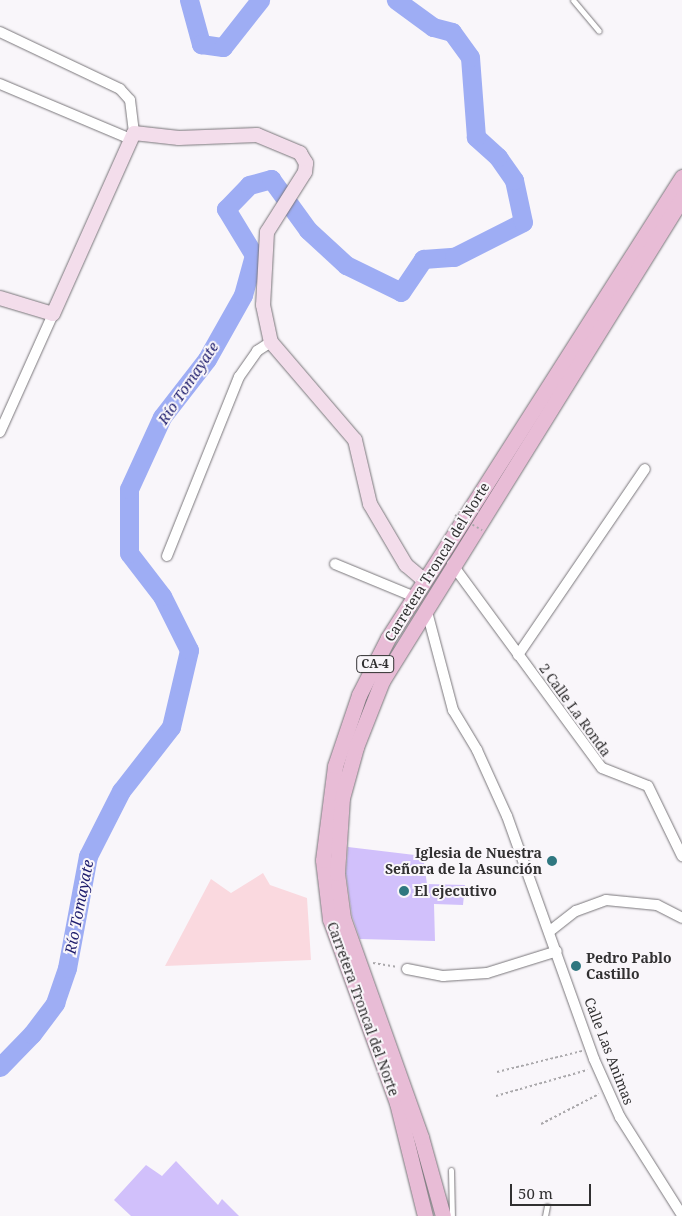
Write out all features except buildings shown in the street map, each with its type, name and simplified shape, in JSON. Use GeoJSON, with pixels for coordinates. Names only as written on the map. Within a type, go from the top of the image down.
{"type":"FeatureCollection","features":[{"type":"Feature","properties":{"kind":"main road","name":"Carretera Troncal del Norte"},"geometry":{"type":"LineString","coordinates":[[443,1216],[421,1137],[356,959],[338,890],[342,798],[371,705],[420,602],[425,581],[682,176]]}},
{"type":"Feature","properties":{"kind":"main road","name":"Carretera Troncal del Norte"},"geometry":{"type":"LineString","coordinates":[[425,1216],[398,1103],[337,944],[323,860],[331,786],[347,726],[388,638],[452,564],[682,198]]}},
{"type":"Feature","properties":{"kind":"street"},"geometry":{"type":"LineString","coordinates":[[0,32],[120,88],[130,100],[133,136],[0,432]]}},
{"type":"Feature","properties":{"kind":"street"},"geometry":{"type":"LineString","coordinates":[[0,84],[133,136],[179,138],[264,136],[304,158],[302,178],[267,232],[263,305],[271,342],[355,440],[370,504],[406,565],[425,581]]}},
{"type":"Feature","properties":{"kind":"street"},"geometry":{"type":"LineString","coordinates":[[0,298],[53,314]]}},
{"type":"Feature","properties":{"kind":"street"},"geometry":{"type":"LineString","coordinates":[[166,556],[240,378],[253,356],[271,342]]}},
{"type":"Feature","properties":{"kind":"street"},"geometry":{"type":"LineString","coordinates":[[518,655],[645,468]]}},
{"type":"Feature","properties":{"kind":"street"},"geometry":{"type":"LineString","coordinates":[[335,564],[420,602]]}},
{"type":"Feature","properties":{"kind":"street","name":"2 Calle La Ronda"},"geometry":{"type":"LineString","coordinates":[[452,564],[602,768],[648,786],[682,856]]}},
{"type":"Feature","properties":{"kind":"street","name":"Calle Las Animas"},"geometry":{"type":"LineString","coordinates":[[420,602],[453,710],[477,750],[507,816],[598,1067],[620,1117],[682,1215]]}},
{"type":"Feature","properties":{"kind":"street"},"geometry":{"type":"LineString","coordinates":[[550,931],[576,911],[606,900],[657,905],[682,918]]}},
{"type":"Feature","properties":{"kind":"street"},"geometry":{"type":"LineString","coordinates":[[407,969],[443,976],[487,973],[556,951]]}},
{"type":"Feature","properties":{"kind":"lane"},"geometry":{"type":"LineString","coordinates":[[573,0],[599,31]]}},
{"type":"Feature","properties":{"kind":"lane"},"geometry":{"type":"LineString","coordinates":[[451,1170],[452,1216]]}},
{"type":"Feature","properties":{"kind":"lane"},"geometry":{"type":"LineString","coordinates":[[545,1216],[547,1206]]}},
{"type":"Feature","properties":{"kind":"path"},"geometry":{"type":"LineString","coordinates":[[455,515],[482,530]]}},
{"type":"Feature","properties":{"kind":"path"},"geometry":{"type":"LineString","coordinates":[[356,959],[407,969]]}},
{"type":"Feature","properties":{"kind":"path"},"geometry":{"type":"LineString","coordinates":[[497,1072],[590,1048]]}},
{"type":"Feature","properties":{"kind":"path"},"geometry":{"type":"LineString","coordinates":[[496,1096],[598,1067]]}},
{"type":"Feature","properties":{"kind":"path"},"geometry":{"type":"LineString","coordinates":[[541,1124],[608,1090]]}},
{"type":"Feature","properties":{"kind":"shaded area"},"geometry":{"type":"Polygon","coordinates":[[[263,873],[270,885],[307,898],[311,960],[165,966],[211,879],[231,893],[263,873]]]}},
{"type":"Feature","properties":{"kind":"waterway","name":"Río Tomayate"},"geometry":{"type":"LineString","coordinates":[[189,0],[201,44],[223,47],[260,0]]}},
{"type":"Feature","properties":{"kind":"waterway","name":"Río Tomayate"},"geometry":{"type":"LineString","coordinates":[[0,1067],[32,1034],[55,1003],[67,968],[88,856],[121,791],[171,727],[189,650],[162,596],[129,553],[129,489],[162,417],[207,359],[243,295],[254,255],[226,209],[249,185],[271,179],[308,230],[346,265],[401,292],[423,259],[454,257],[523,222],[514,180],[498,157],[476,137],[470,57],[452,32],[433,27],[396,0]]}},
{"type":"Feature","properties":{"kind":"place","name":"Iglesia de Nuestra Señora de la Asunción"},"geometry":{"type":"Point","coordinates":[552,861]}},
{"type":"Feature","properties":{"kind":"place","name":"El ejecutivo"},"geometry":{"type":"Point","coordinates":[404,891]}},
{"type":"Feature","properties":{"kind":"place","name":"Pedro Pablo Castillo"},"geometry":{"type":"Point","coordinates":[576,966]}}]}
